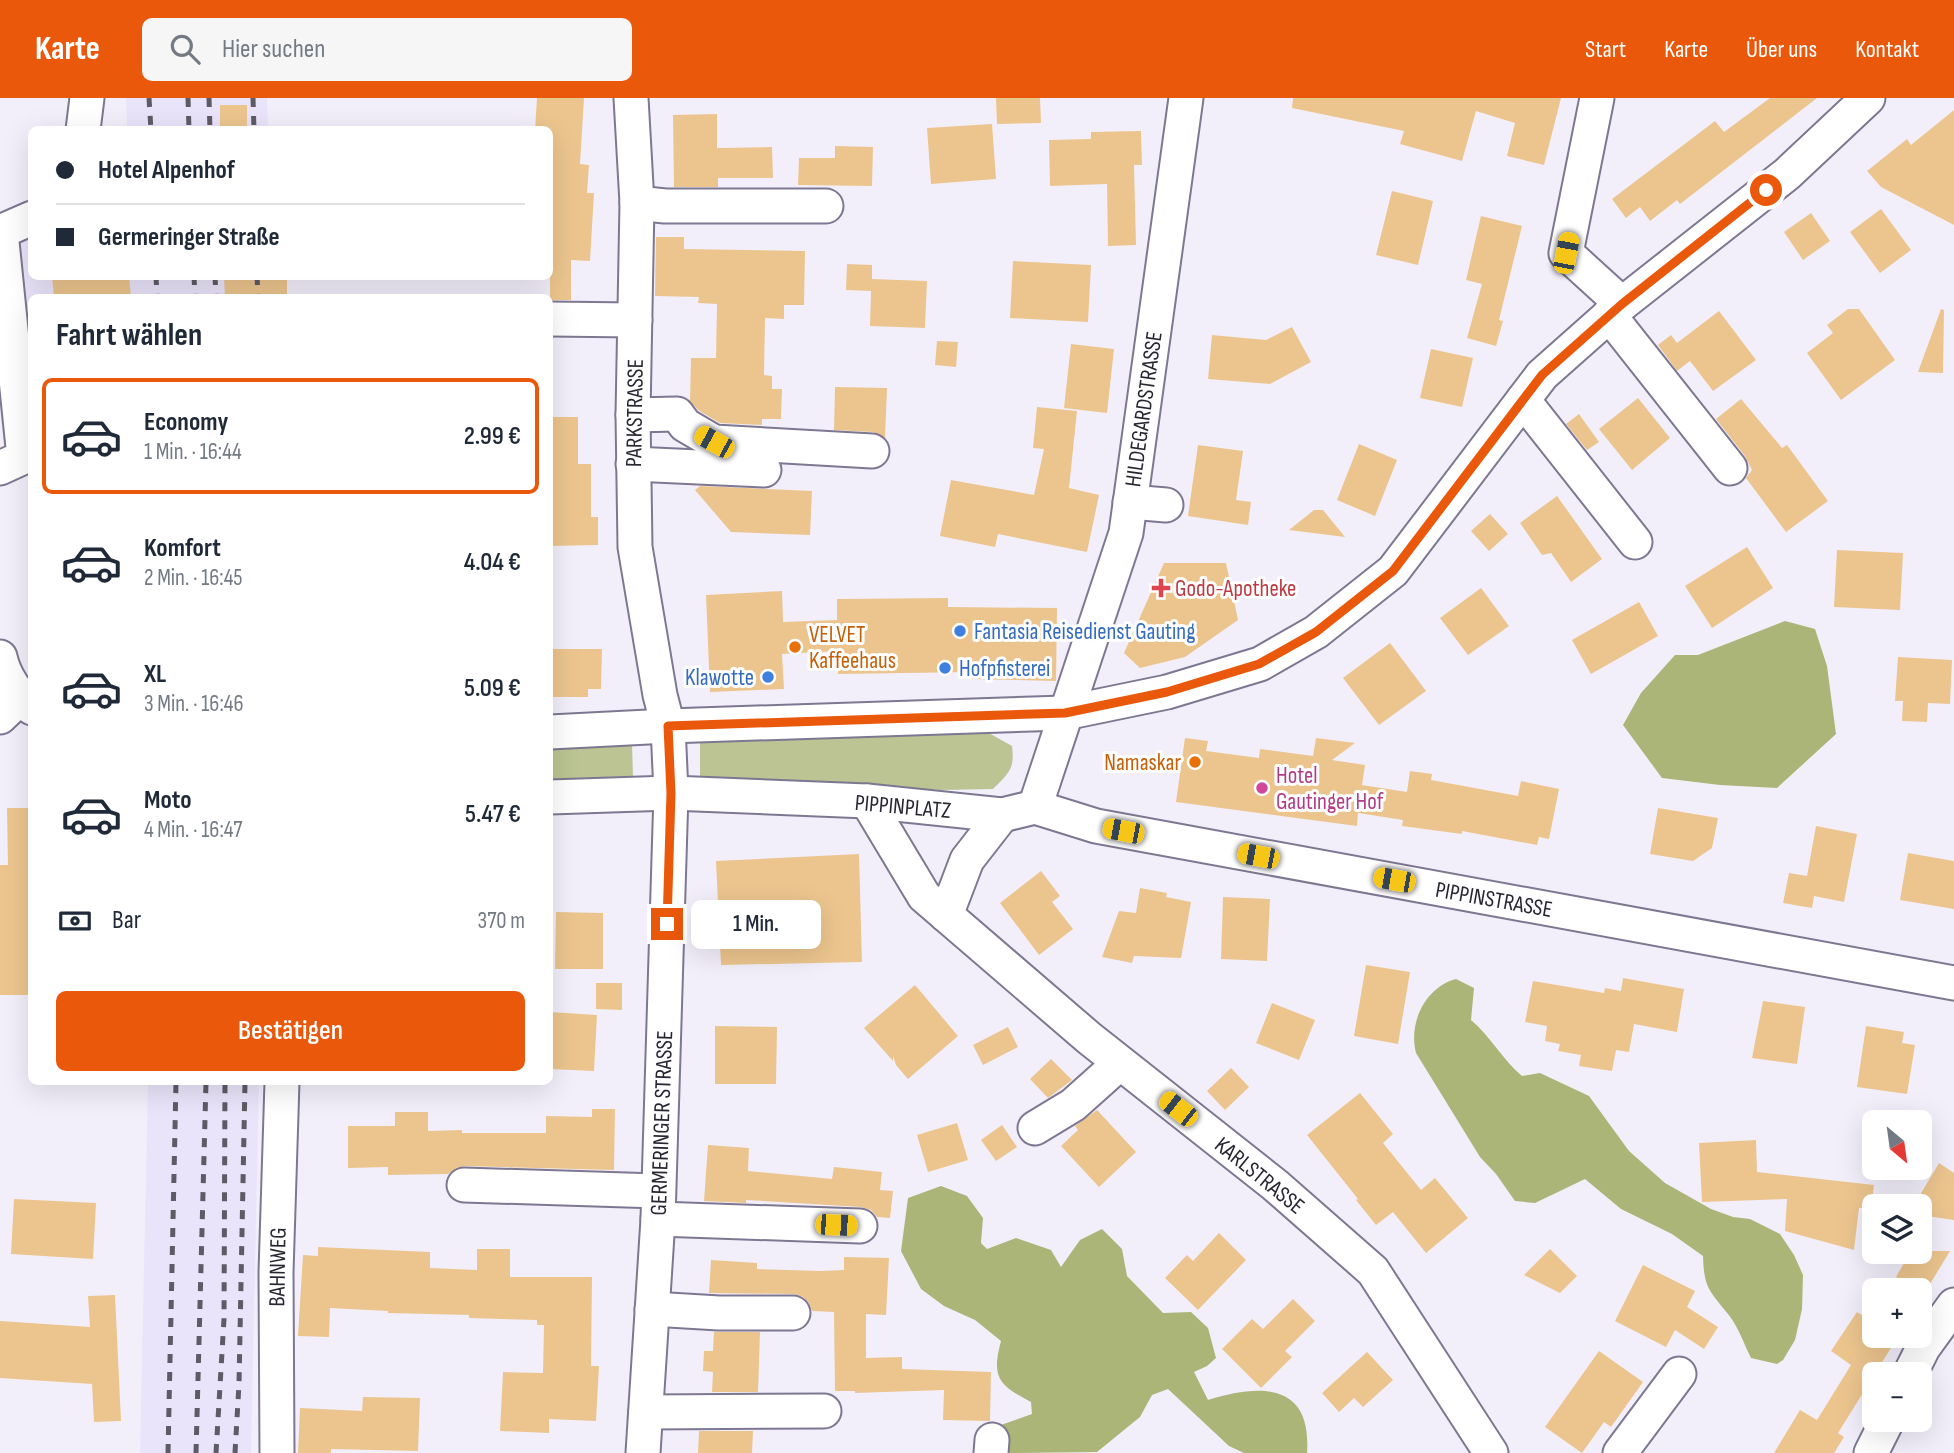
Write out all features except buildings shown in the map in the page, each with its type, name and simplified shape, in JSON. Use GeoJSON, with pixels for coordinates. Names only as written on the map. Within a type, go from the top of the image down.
{"type":"FeatureCollection","features":[{"type":"Feature","properties":{"kind":"street"},"geometry":{"type":"LineString","coordinates":[[84,126],[87,98]]}},
{"type":"Feature","properties":{"kind":"street","name":"PARKSTRASSE"},"geometry":{"type":"LineString","coordinates":[[631,98],[637,203],[633,415],[635,547],[660,695],[668,726]]}},
{"type":"Feature","properties":{"kind":"street","name":"HILDEGARDSTRASSE"},"geometry":{"type":"LineString","coordinates":[[1065,713],[1126,533],[1186,98]]}},
{"type":"Feature","properties":{"kind":"street"},"geometry":{"type":"LineString","coordinates":[[1597,98],[1566,253],[1616,309],[1730,468]]}},
{"type":"Feature","properties":{"kind":"street"},"geometry":{"type":"LineString","coordinates":[[553,732],[1065,713],[1167,692],[1259,664],[1316,632],[1393,571],[1542,375],[1616,309],[1787,174],[1868,98]]}},
{"type":"Feature","properties":{"kind":"street"},"geometry":{"type":"LineString","coordinates":[[637,203],[665,206],[825,206]]}},
{"type":"Feature","properties":{"kind":"street"},"geometry":{"type":"LineString","coordinates":[[0,468],[24,457],[0,232],[28,220]]}},
{"type":"Feature","properties":{"kind":"street"},"geometry":{"type":"LineString","coordinates":[[553,319],[635,320]]}},
{"type":"Feature","properties":{"kind":"street"},"geometry":{"type":"LineString","coordinates":[[1523,400],[1635,542]]}},
{"type":"Feature","properties":{"kind":"street"},"geometry":{"type":"LineString","coordinates":[[633,415],[677,414],[685,425],[714,442],[872,451]]}},
{"type":"Feature","properties":{"kind":"street"},"geometry":{"type":"LineString","coordinates":[[633,464],[764,470]]}},
{"type":"Feature","properties":{"kind":"street"},"geometry":{"type":"LineString","coordinates":[[1130,502],[1166,505]]}},
{"type":"Feature","properties":{"kind":"street"},"geometry":{"type":"LineString","coordinates":[[0,657],[17,708]]}},
{"type":"Feature","properties":{"kind":"street"},"geometry":{"type":"LineString","coordinates":[[1035,807],[1065,713]]}},
{"type":"Feature","properties":{"kind":"street"},"geometry":{"type":"LineString","coordinates":[[668,726],[671,793]]}},
{"type":"Feature","properties":{"kind":"street","name":"PIPPINPLATZ"},"geometry":{"type":"LineString","coordinates":[[553,797],[671,793],[867,801],[1002,815],[1035,807]]}},
{"type":"Feature","properties":{"kind":"street","name":"GERMERINGER STRASSE"},"geometry":{"type":"LineString","coordinates":[[643,1453],[658,1205],[671,793]]}},
{"type":"Feature","properties":{"kind":"street","name":"KARLSTRASSE"},"geometry":{"type":"LineString","coordinates":[[867,801],[924,896],[1120,1063],[1275,1185],[1373,1271],[1491,1453]]}},
{"type":"Feature","properties":{"kind":"street","name":"PIPPINSTRASSE"},"geometry":{"type":"LineString","coordinates":[[1035,807],[1109,828],[1954,983]]}},
{"type":"Feature","properties":{"kind":"street"},"geometry":{"type":"LineString","coordinates":[[946,915],[967,860],[1002,815]]}},
{"type":"Feature","properties":{"kind":"street"},"geometry":{"type":"LineString","coordinates":[[1035,1128],[1073,1105],[1120,1063]]}},
{"type":"Feature","properties":{"kind":"street","name":"BAHNWEG"},"geometry":{"type":"LineString","coordinates":[[277,1453],[276,1272],[282,1085]]}},
{"type":"Feature","properties":{"kind":"street"},"geometry":{"type":"LineString","coordinates":[[464,1185],[860,1226]]}},
{"type":"Feature","properties":{"kind":"street"},"geometry":{"type":"LineString","coordinates":[[1916,1362],[1954,1305]]}},
{"type":"Feature","properties":{"kind":"street"},"geometry":{"type":"LineString","coordinates":[[652,1309],[793,1313]]}},
{"type":"Feature","properties":{"kind":"street"},"geometry":{"type":"LineString","coordinates":[[1620,1453],[1679,1374]]}},
{"type":"Feature","properties":{"kind":"street"},"geometry":{"type":"LineString","coordinates":[[646,1412],[824,1411]]}},
{"type":"Feature","properties":{"kind":"street"},"geometry":{"type":"LineString","coordinates":[[1871,1453],[1882,1432]]}},
{"type":"Feature","properties":{"kind":"shaded area"},"geometry":{"type":"Polygon","coordinates":[[[126,98],[267,98],[268,126],[127,126],[126,98]]]}},
{"type":"Feature","properties":{"kind":"shaded area"},"geometry":{"type":"Polygon","coordinates":[[[28,215],[28,280],[271,280],[271,294],[28,294],[28,471],[7,473],[0,413],[0,234],[28,215]]]}},
{"type":"Feature","properties":{"kind":"shaded area"},"geometry":{"type":"Polygon","coordinates":[[[148,1085],[259,1085],[251,1453],[140,1453],[148,1085]]]}},
{"type":"Feature","properties":{"kind":"green space"},"geometry":{"type":"Polygon","coordinates":[[[1785,621],[1815,629],[1827,666],[1836,734],[1777,788],[1662,778],[1623,725],[1641,693],[1675,655],[1698,655],[1785,621]]]}},
{"type":"Feature","properties":{"kind":"green space"},"geometry":{"type":"Polygon","coordinates":[[[987,732],[1012,746],[1013,760],[1010,770],[993,789],[940,790],[758,779],[700,780],[700,739],[987,732]]]}},
{"type":"Feature","properties":{"kind":"green space"},"geometry":{"type":"Polygon","coordinates":[[[632,743],[633,778],[553,781],[553,746],[632,743]]]}},
{"type":"Feature","properties":{"kind":"green space"},"geometry":{"type":"Polygon","coordinates":[[[1456,979],[1474,988],[1471,1020],[1522,1076],[1540,1073],[1589,1096],[1629,1151],[1665,1183],[1711,1209],[1733,1217],[1750,1219],[1780,1234],[1803,1275],[1802,1309],[1795,1340],[1783,1360],[1777,1364],[1751,1358],[1735,1324],[1709,1288],[1703,1256],[1672,1234],[1621,1209],[1585,1179],[1535,1203],[1515,1201],[1480,1157],[1416,1053],[1415,1029],[1422,1007],[1436,990],[1456,979]]]}},
{"type":"Feature","properties":{"kind":"green space"},"geometry":{"type":"Polygon","coordinates":[[[941,1186],[967,1196],[983,1218],[981,1243],[987,1249],[1016,1238],[1051,1250],[1061,1267],[1080,1240],[1102,1229],[1122,1249],[1127,1276],[1163,1313],[1191,1312],[1208,1328],[1216,1358],[1194,1372],[1208,1400],[1246,1392],[1279,1394],[1292,1401],[1301,1413],[1306,1430],[1307,1453],[1244,1453],[1229,1446],[1168,1389],[1152,1395],[1140,1417],[1097,1452],[1007,1453],[998,1426],[1032,1414],[1031,1402],[1011,1390],[1000,1379],[997,1364],[1001,1341],[975,1320],[944,1306],[921,1289],[901,1251],[908,1198],[941,1186]]]}},
{"type":"Feature","properties":{"kind":"railway"},"geometry":{"type":"LineString","coordinates":[[149,98],[151,126]]}},
{"type":"Feature","properties":{"kind":"railway"},"geometry":{"type":"LineString","coordinates":[[188,98],[189,126]]}},
{"type":"Feature","properties":{"kind":"railway"},"geometry":{"type":"LineString","coordinates":[[209,98],[210,126]]}},
{"type":"Feature","properties":{"kind":"railway"},"geometry":{"type":"LineString","coordinates":[[253,98],[254,126]]}},
{"type":"Feature","properties":{"kind":"railway"},"geometry":{"type":"LineString","coordinates":[[156,280],[157,294]]}},
{"type":"Feature","properties":{"kind":"railway"},"geometry":{"type":"LineString","coordinates":[[194,280],[195,294]]}},
{"type":"Feature","properties":{"kind":"railway"},"geometry":{"type":"LineString","coordinates":[[215,280],[216,294]]}},
{"type":"Feature","properties":{"kind":"railway"},"geometry":{"type":"LineString","coordinates":[[257,280],[258,294]]}},
{"type":"Feature","properties":{"kind":"railway"},"geometry":{"type":"LineString","coordinates":[[168,1453],[176,1085]]}},
{"type":"Feature","properties":{"kind":"railway"},"geometry":{"type":"LineString","coordinates":[[196,1453],[206,1085]]}},
{"type":"Feature","properties":{"kind":"railway"},"geometry":{"type":"LineString","coordinates":[[216,1453],[224,1319],[225,1085]]}},
{"type":"Feature","properties":{"kind":"railway"},"geometry":{"type":"LineString","coordinates":[[235,1453],[239,1384],[245,1085]]}},
{"type":"Feature","properties":{"kind":"place","name":"Godo-Apotheke"},"geometry":{"type":"Point","coordinates":[1161,588]}},
{"type":"Feature","properties":{"kind":"place","name":"Fantasia Reisedienst Gauting"},"geometry":{"type":"Point","coordinates":[960,631]}},
{"type":"Feature","properties":{"kind":"place","name":"VELVET Kaffeehaus"},"geometry":{"type":"Point","coordinates":[795,647]}},
{"type":"Feature","properties":{"kind":"place","name":"Hofpfisterei"},"geometry":{"type":"Point","coordinates":[945,668]}},
{"type":"Feature","properties":{"kind":"place","name":"Klawotte"},"geometry":{"type":"Point","coordinates":[768,677]}},
{"type":"Feature","properties":{"kind":"place","name":"Namaskar"},"geometry":{"type":"Point","coordinates":[1195,762]}},
{"type":"Feature","properties":{"kind":"place","name":"Hotel Gautinger Hof"},"geometry":{"type":"Point","coordinates":[1262,788]}},
{"type":"Feature","properties":{"kind":"route"},"geometry":{"type":"LineString","coordinates":[[667,924],[671,793],[668,726],[1065,713],[1167,692],[1259,664],[1316,632],[1393,571],[1542,375],[1622,304],[1766,190]]}}]}
